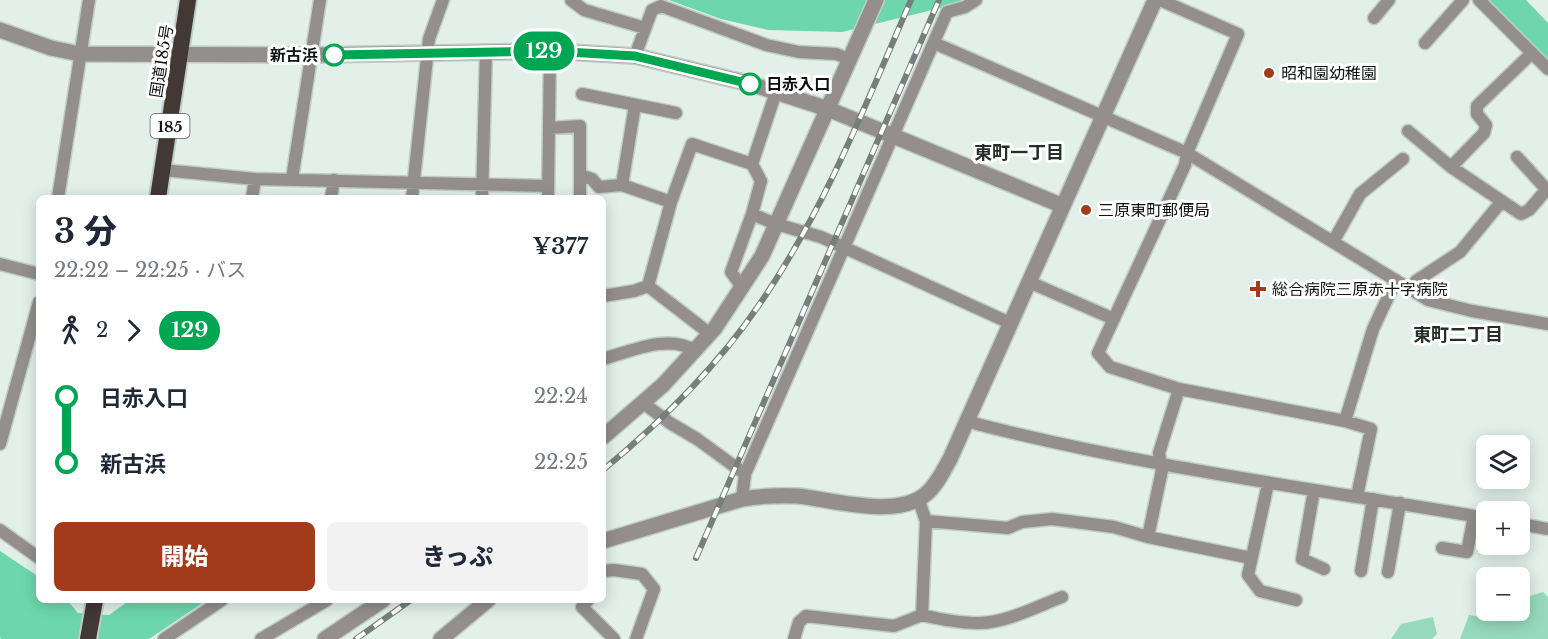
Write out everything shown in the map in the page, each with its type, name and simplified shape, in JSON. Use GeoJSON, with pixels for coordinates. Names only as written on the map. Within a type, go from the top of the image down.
{"type":"FeatureCollection","features":[{"type":"Feature","properties":{"kind":"highway","name":"国道185号"},"geometry":{"type":"LineString","coordinates":[[159,195],[188,0]]}},
{"type":"Feature","properties":{"kind":"highway"},"geometry":{"type":"LineString","coordinates":[[88,639],[94,603]]}},
{"type":"Feature","properties":{"kind":"street"},"geometry":{"type":"LineString","coordinates":[[58,195],[90,0]]}},
{"type":"Feature","properties":{"kind":"street"},"geometry":{"type":"LineString","coordinates":[[292,179],[320,0]]}},
{"type":"Feature","properties":{"kind":"street"},"geometry":{"type":"LineString","coordinates":[[412,195],[429,39],[443,0]]}},
{"type":"Feature","properties":{"kind":"street"},"geometry":{"type":"LineString","coordinates":[[571,0],[584,10],[645,28]]}},
{"type":"Feature","properties":{"kind":"street"},"geometry":{"type":"LineString","coordinates":[[606,434],[663,385],[709,333],[762,256],[876,0]]}},
{"type":"Feature","properties":{"kind":"street"},"geometry":{"type":"LineString","coordinates":[[742,499],[745,474],[947,12],[965,7],[976,0]]}},
{"type":"Feature","properties":{"kind":"street"},"geometry":{"type":"LineString","coordinates":[[606,540],[742,499],[765,495],[892,506],[909,502],[926,494],[939,479],[967,420],[1155,0]]}},
{"type":"Feature","properties":{"kind":"street"},"geometry":{"type":"LineString","coordinates":[[1160,0],[1238,33],[1187,153],[1185,165],[1098,353],[1110,366],[1179,389],[1345,421],[1371,429],[1357,496]]}},
{"type":"Feature","properties":{"kind":"street"},"geometry":{"type":"LineString","coordinates":[[1374,18],[1389,0]]}},
{"type":"Feature","properties":{"kind":"street"},"geometry":{"type":"LineString","coordinates":[[1425,43],[1463,0]]}},
{"type":"Feature","properties":{"kind":"street"},"geometry":{"type":"LineString","coordinates":[[1479,0],[1548,69]]}},
{"type":"Feature","properties":{"kind":"street"},"geometry":{"type":"LineString","coordinates":[[635,56],[652,10],[662,6],[766,45],[799,52],[836,54],[849,59]]}},
{"type":"Feature","properties":{"kind":"street"},"geometry":{"type":"LineString","coordinates":[[0,30],[51,48],[80,54],[312,55],[550,51],[635,56],[750,84],[828,109],[1063,206]]}},
{"type":"Feature","properties":{"kind":"street"},"geometry":{"type":"LineString","coordinates":[[934,43],[1187,153],[1428,300],[1446,306],[1548,324]]}},
{"type":"Feature","properties":{"kind":"street"},"geometry":{"type":"LineString","coordinates":[[163,170],[255,179],[484,184],[548,192],[550,51]]}},
{"type":"Feature","properties":{"kind":"street"},"geometry":{"type":"LineString","coordinates":[[482,195],[486,52]]}},
{"type":"Feature","properties":{"kind":"street"},"geometry":{"type":"LineString","coordinates":[[1451,167],[1484,133],[1486,125],[1477,114],[1476,106],[1532,53]]}},
{"type":"Feature","properties":{"kind":"street"},"geometry":{"type":"LineString","coordinates":[[752,164],[776,92]]}},
{"type":"Feature","properties":{"kind":"street"},"geometry":{"type":"LineString","coordinates":[[582,94],[676,113]]}},
{"type":"Feature","properties":{"kind":"street"},"geometry":{"type":"LineString","coordinates":[[621,185],[635,105]]}},
{"type":"Feature","properties":{"kind":"street"},"geometry":{"type":"LineString","coordinates":[[549,128],[580,126],[580,195]]}},
{"type":"Feature","properties":{"kind":"street"},"geometry":{"type":"LineString","coordinates":[[1408,131],[1451,167],[1521,214],[1529,210],[1547,189],[1517,157]]}},
{"type":"Feature","properties":{"kind":"street"},"geometry":{"type":"LineString","coordinates":[[648,286],[671,202],[692,144],[752,164],[761,181],[731,272],[742,287]]}},
{"type":"Feature","properties":{"kind":"street"},"geometry":{"type":"LineString","coordinates":[[1333,242],[1360,194],[1403,159]]}},
{"type":"Feature","properties":{"kind":"street"},"geometry":{"type":"LineString","coordinates":[[580,175],[592,179],[599,188],[621,185],[671,202]]}},
{"type":"Feature","properties":{"kind":"street"},"geometry":{"type":"LineString","coordinates":[[252,195],[255,179]]}},
{"type":"Feature","properties":{"kind":"street"},"geometry":{"type":"LineString","coordinates":[[332,195],[334,180]]}},
{"type":"Feature","properties":{"kind":"street"},"geometry":{"type":"LineString","coordinates":[[1412,290],[1416,281],[1460,252],[1502,201]]}},
{"type":"Feature","properties":{"kind":"street"},"geometry":{"type":"LineString","coordinates":[[752,214],[776,224],[821,237],[1010,323]]}},
{"type":"Feature","properties":{"kind":"street"},"geometry":{"type":"LineString","coordinates":[[0,264],[36,273]]}},
{"type":"Feature","properties":{"kind":"street"},"geometry":{"type":"LineString","coordinates":[[1345,421],[1372,329],[1396,280]]}},
{"type":"Feature","properties":{"kind":"street"},"geometry":{"type":"LineString","coordinates":[[1029,282],[1114,319]]}},
{"type":"Feature","properties":{"kind":"street"},"geometry":{"type":"LineString","coordinates":[[606,296],[648,286]]}},
{"type":"Feature","properties":{"kind":"street"},"geometry":{"type":"LineString","coordinates":[[648,286],[709,333]]}},
{"type":"Feature","properties":{"kind":"street"},"geometry":{"type":"LineString","coordinates":[[0,444],[36,313]]}},
{"type":"Feature","properties":{"kind":"street"},"geometry":{"type":"LineString","coordinates":[[606,358],[659,344],[685,345],[694,350]]}},
{"type":"Feature","properties":{"kind":"street"},"geometry":{"type":"LineString","coordinates":[[1148,537],[1162,470],[1159,453],[1179,389]]}},
{"type":"Feature","properties":{"kind":"street"},"geometry":{"type":"LineString","coordinates":[[643,403],[745,474]]}},
{"type":"Feature","properties":{"kind":"street"},"geometry":{"type":"LineString","coordinates":[[967,420],[1045,441],[1268,484],[1357,496],[1476,516]]}},
{"type":"Feature","properties":{"kind":"street"},"geometry":{"type":"LineString","coordinates":[[1268,484],[1248,574],[1260,591],[1296,600]]}},
{"type":"Feature","properties":{"kind":"street"},"geometry":{"type":"LineString","coordinates":[[1314,490],[1302,559],[1324,569]]}},
{"type":"Feature","properties":{"kind":"street"},"geometry":{"type":"LineString","coordinates":[[918,498],[926,521],[921,615]]}},
{"type":"Feature","properties":{"kind":"street"},"geometry":{"type":"LineString","coordinates":[[1360,571],[1373,499]]}},
{"type":"Feature","properties":{"kind":"street"},"geometry":{"type":"LineString","coordinates":[[1388,573],[1400,504]]}},
{"type":"Feature","properties":{"kind":"street"},"geometry":{"type":"LineString","coordinates":[[926,521],[1008,528],[1022,522],[1052,519],[1114,527],[1148,537],[1251,558]]}},
{"type":"Feature","properties":{"kind":"street"},"geometry":{"type":"LineString","coordinates":[[1530,526],[1548,529]]}},
{"type":"Feature","properties":{"kind":"street"},"geometry":{"type":"LineString","coordinates":[[1442,548],[1467,552],[1476,528]]}},
{"type":"Feature","properties":{"kind":"street"},"geometry":{"type":"LineString","coordinates":[[0,530],[36,556]]}},
{"type":"Feature","properties":{"kind":"street"},"geometry":{"type":"LineString","coordinates":[[609,571],[642,574],[654,589],[636,639]]}},
{"type":"Feature","properties":{"kind":"street"},"geometry":{"type":"LineString","coordinates":[[794,639],[799,622],[806,616],[894,626],[921,615],[977,623],[1023,613],[1062,597]]}},
{"type":"Feature","properties":{"kind":"street"},"geometry":{"type":"LineString","coordinates":[[164,639],[218,603]]}},
{"type":"Feature","properties":{"kind":"street"},"geometry":{"type":"LineString","coordinates":[[261,639],[322,603]]}},
{"type":"Feature","properties":{"kind":"street"},"geometry":{"type":"LineString","coordinates":[[325,639],[379,603]]}},
{"type":"Feature","properties":{"kind":"street"},"geometry":{"type":"LineString","coordinates":[[441,639],[484,603]]}},
{"type":"Feature","properties":{"kind":"street"},"geometry":{"type":"LineString","coordinates":[[585,603],[582,607],[614,639]]}},
{"type":"Feature","properties":{"kind":"shaded area"},"geometry":{"type":"Polygon","coordinates":[[[669,0],[962,0],[953,5],[842,32],[768,30],[721,19],[669,0]]]}},
{"type":"Feature","properties":{"kind":"shaded area"},"geometry":{"type":"Polygon","coordinates":[[[1482,0],[1526,0],[1548,23],[1548,70],[1482,0]]]}},
{"type":"Feature","properties":{"kind":"shaded area"},"geometry":{"type":"Polygon","coordinates":[[[0,551],[36,575],[36,603],[70,603],[78,613],[109,615],[126,603],[203,603],[149,639],[0,638],[0,551]]]}},
{"type":"Feature","properties":{"kind":"shaded area"},"geometry":{"type":"Polygon","coordinates":[[[1543,592],[1548,597],[1548,639],[1460,639],[1469,615],[1476,616],[1476,621],[1530,621],[1530,596],[1543,592]]]}},
{"type":"Feature","properties":{"kind":"shaded area"},"geometry":{"type":"Polygon","coordinates":[[[1433,617],[1437,634],[1432,639],[1391,639],[1401,624],[1433,617]]]}},
{"type":"Feature","properties":{"kind":"railway"},"geometry":{"type":"LineString","coordinates":[[606,467],[687,393],[725,351],[759,305],[824,195],[911,0]]}},
{"type":"Feature","properties":{"kind":"railway"},"geometry":{"type":"LineString","coordinates":[[696,558],[939,0]]}},
{"type":"Feature","properties":{"kind":"railway"},"geometry":{"type":"LineString","coordinates":[[356,639],[407,603]]}},
{"type":"Feature","properties":{"kind":"bus line","name":"129"},"geometry":{"type":"LineString","coordinates":[[334,55],[550,51],[635,56],[750,84]]}},
{"type":"Feature","properties":{"kind":"place","name":"新古浜"},"geometry":{"type":"Point","coordinates":[334,55]}},
{"type":"Feature","properties":{"kind":"place","name":"昭和園幼稚園"},"geometry":{"type":"Point","coordinates":[1269,73]}},
{"type":"Feature","properties":{"kind":"place","name":"日赤入口"},"geometry":{"type":"Point","coordinates":[750,84]}},
{"type":"Feature","properties":{"kind":"place","name":"三原東町郵便局"},"geometry":{"type":"Point","coordinates":[1086,210]}},
{"type":"Feature","properties":{"kind":"place","name":"総合病院三原赤十字病院"},"geometry":{"type":"Point","coordinates":[1258,289]}},
{"type":"Feature","properties":{"kind":"district","name":"東町一丁目"},"geometry":{"type":"Point","coordinates":[1019,153]}},
{"type":"Feature","properties":{"kind":"district","name":"東町二丁目"},"geometry":{"type":"Point","coordinates":[1458,335]}}]}
